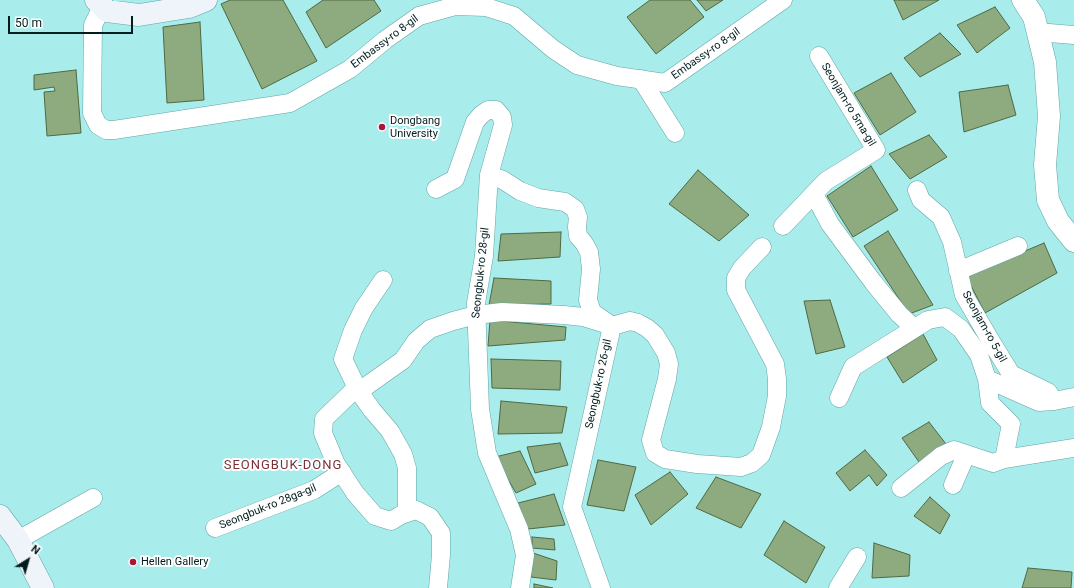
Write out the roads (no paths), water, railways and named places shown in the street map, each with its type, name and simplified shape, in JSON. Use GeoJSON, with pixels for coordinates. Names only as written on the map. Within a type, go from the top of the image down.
{"type":"FeatureCollection","features":[{"type":"Feature","properties":{"kind":"main road"},"geometry":{"type":"LineString","coordinates":[[99,3],[106,11],[139,15],[189,7],[206,0]]}},
{"type":"Feature","properties":{"kind":"main road"},"geometry":{"type":"LineString","coordinates":[[0,516],[18,540],[43,588]]}},
{"type":"Feature","properties":{"kind":"street","name":"Embassy-ro 8-gil"},"geometry":{"type":"LineString","coordinates":[[99,3],[93,25],[92,112],[94,120],[98,124],[106,130],[114,130],[290,103],[350,69],[385,40],[420,16],[456,6],[486,7],[514,16],[553,49],[577,65],[617,76],[665,83],[783,0]]}},
{"type":"Feature","properties":{"kind":"street"},"geometry":{"type":"LineString","coordinates":[[1023,0],[1034,17],[1045,62],[1049,116],[1045,166],[1048,200],[1058,221],[1074,241]]}},
{"type":"Feature","properties":{"kind":"street"},"geometry":{"type":"LineString","coordinates":[[1037,32],[1074,35]]}},
{"type":"Feature","properties":{"kind":"street","name":"Seonjam-ro 5ma-gil"},"geometry":{"type":"LineString","coordinates":[[783,226],[826,181],[876,150],[819,56]]}},
{"type":"Feature","properties":{"kind":"street"},"geometry":{"type":"LineString","coordinates":[[640,79],[676,133]]}},
{"type":"Feature","properties":{"kind":"street","name":"Seongbuk-ro 28-gil"},"geometry":{"type":"LineString","coordinates":[[436,189],[455,179],[475,122],[481,114],[488,110],[496,110],[502,117],[503,125],[489,175],[484,256],[476,303],[480,409],[487,453],[519,529],[525,555],[520,588]]}},
{"type":"Feature","properties":{"kind":"street","name":"Seongbuk-ro 26-gil"},"geometry":{"type":"LineString","coordinates":[[489,175],[503,180],[520,191],[538,198],[565,202],[574,209],[578,217],[578,236],[589,252],[591,269],[588,300],[592,312],[612,326],[572,507],[601,588]]}},
{"type":"Feature","properties":{"kind":"street","name":"Seonjam-ro 5-gil"},"geometry":{"type":"LineString","coordinates":[[917,190],[921,200],[941,218],[952,242],[964,295],[988,338],[1011,374],[1048,392],[1054,402]]}},
{"type":"Feature","properties":{"kind":"street"},"geometry":{"type":"LineString","coordinates":[[814,194],[830,224],[873,282],[899,314],[914,328]]}},
{"type":"Feature","properties":{"kind":"street"},"geometry":{"type":"LineString","coordinates":[[958,271],[1018,246]]}},
{"type":"Feature","properties":{"kind":"street"},"geometry":{"type":"LineString","coordinates":[[438,588],[441,533],[430,517],[416,510],[401,515],[391,521],[375,516],[355,493],[336,464],[323,433],[324,419],[352,392],[365,387],[403,360],[416,341],[430,329],[453,321],[476,315],[502,312],[582,317],[612,326],[630,321],[647,328],[666,353],[669,364],[667,379],[651,440],[654,453],[665,459],[697,464],[741,467],[752,463],[761,454],[771,427],[777,396],[777,379],[775,364],[736,290],[736,278],[742,268],[762,247]]}},
{"type":"Feature","properties":{"kind":"street"},"geometry":{"type":"LineString","coordinates":[[383,280],[364,308],[353,330],[343,359],[358,390],[390,432],[403,454],[407,468],[407,513]]}},
{"type":"Feature","properties":{"kind":"street"},"geometry":{"type":"LineString","coordinates":[[839,398],[853,367],[928,320],[945,317],[962,329],[979,355],[987,379],[990,403],[1011,424],[1004,459]]}},
{"type":"Feature","properties":{"kind":"street"},"geometry":{"type":"LineString","coordinates":[[987,379],[1039,402],[1054,402],[1074,397]]}},
{"type":"Feature","properties":{"kind":"street"},"geometry":{"type":"LineString","coordinates":[[901,488],[941,456],[954,450],[993,463],[1004,459],[1074,448]]}},
{"type":"Feature","properties":{"kind":"street"},"geometry":{"type":"LineString","coordinates":[[953,485],[966,455]]}},
{"type":"Feature","properties":{"kind":"street","name":"Seongbuk-ro 28ga-gil"},"geometry":{"type":"LineString","coordinates":[[216,528],[314,490],[342,472]]}},
{"type":"Feature","properties":{"kind":"street"},"geometry":{"type":"LineString","coordinates":[[18,540],[93,498]]}},
{"type":"Feature","properties":{"kind":"street"},"geometry":{"type":"LineString","coordinates":[[838,588],[857,556]]}},
{"type":"Feature","properties":{"kind":"place","name":"Dongbang University"},"geometry":{"type":"Point","coordinates":[382,127]}},
{"type":"Feature","properties":{"kind":"place","name":"Hellen Gallery"},"geometry":{"type":"Point","coordinates":[133,562]}},
{"type":"Feature","properties":{"kind":"district","name":"SEONGBUK-DONG"},"geometry":{"type":"Point","coordinates":[283,466]}}]}
